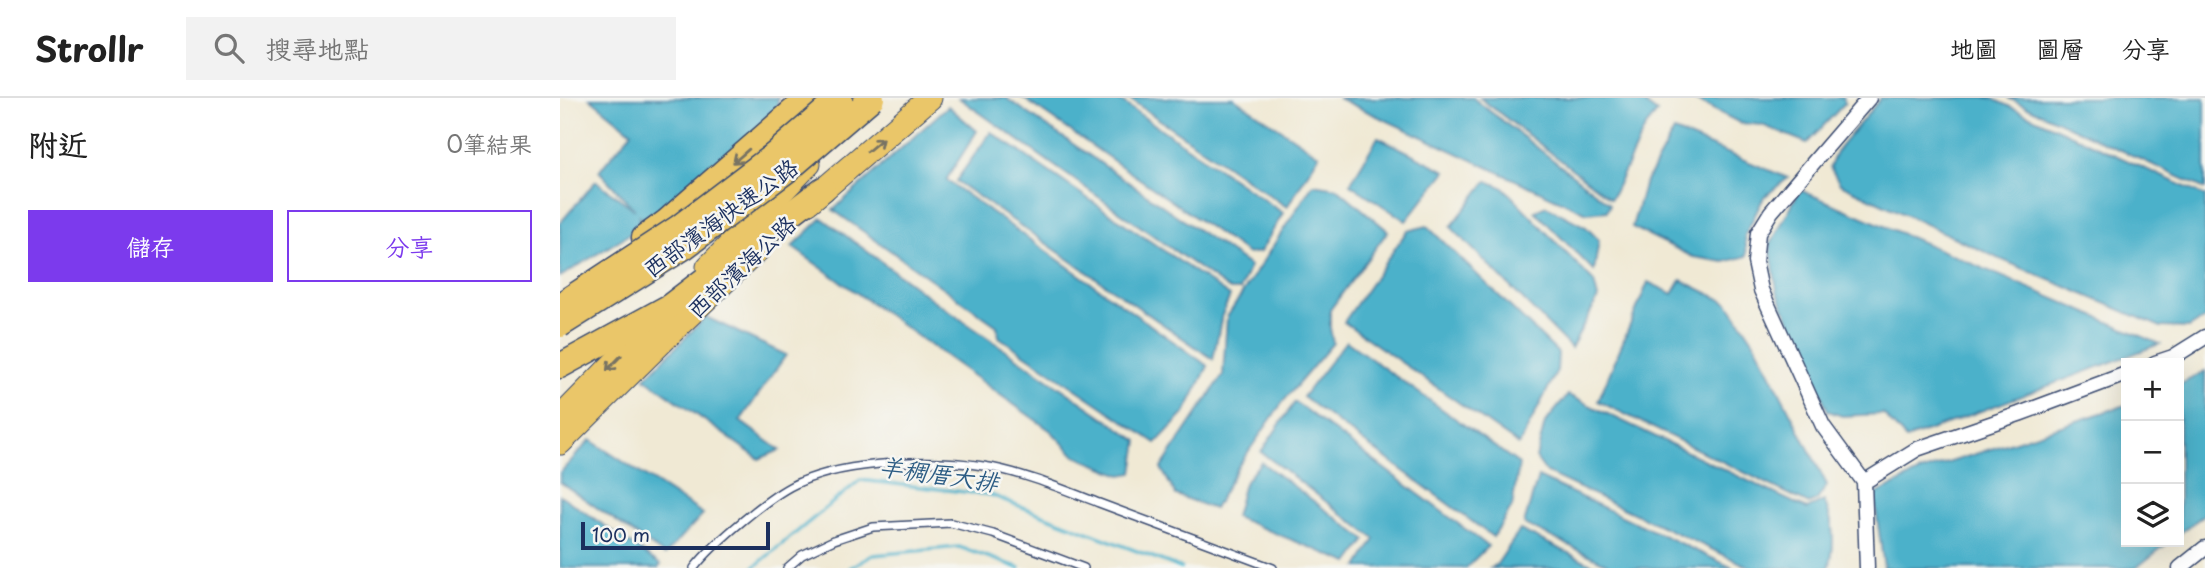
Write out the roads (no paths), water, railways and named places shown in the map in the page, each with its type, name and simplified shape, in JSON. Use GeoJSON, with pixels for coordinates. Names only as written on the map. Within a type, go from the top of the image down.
{"type":"FeatureCollection","features":[{"type":"Feature","properties":{"kind":"highway","name":"西部濱海快速公路"},"geometry":{"type":"LineString","coordinates":[[560,304],[679,227],[775,154],[840,98]]}},
{"type":"Feature","properties":{"kind":"highway","name":"西部濱海快速公路"},"geometry":{"type":"LineString","coordinates":[[560,325],[686,246],[789,169],[872,98]]}},
{"type":"Feature","properties":{"kind":"highway"},"geometry":{"type":"LineString","coordinates":[[560,298],[666,222],[798,102]]}},
{"type":"Feature","properties":{"kind":"highway"},"geometry":{"type":"LineString","coordinates":[[560,366],[670,306],[823,189]]}},
{"type":"Feature","properties":{"kind":"main road","name":"西部濱海公路"},"geometry":{"type":"LineString","coordinates":[[560,418],[813,159],[861,98]]}},
{"type":"Feature","properties":{"kind":"main road","name":"西部濱海公路"},"geometry":{"type":"LineString","coordinates":[[560,443],[679,324],[823,189],[930,98]]}},
{"type":"Feature","properties":{"kind":"street"},"geometry":{"type":"LineString","coordinates":[[1867,568],[1864,482],[1823,426],[1761,290],[1755,262],[1758,233],[1771,212],[1869,98]]}},
{"type":"Feature","properties":{"kind":"street"},"geometry":{"type":"LineString","coordinates":[[798,102],[823,189]]}},
{"type":"Feature","properties":{"kind":"street"},"geometry":{"type":"LineString","coordinates":[[2170,358],[2205,337]]}},
{"type":"Feature","properties":{"kind":"street"},"geometry":{"type":"LineString","coordinates":[[1864,482],[1917,449],[2019,415],[2121,376]]}},
{"type":"Feature","properties":{"kind":"street"},"geometry":{"type":"LineString","coordinates":[[2180,568],[2205,548]]}},
{"type":"Feature","properties":{"kind":"lane"},"geometry":{"type":"LineString","coordinates":[[694,568],[740,524],[781,492],[800,482],[838,470],[913,462],[985,466],[1050,485],[1273,568]]}},
{"type":"Feature","properties":{"kind":"lane"},"geometry":{"type":"LineString","coordinates":[[787,568],[802,555],[834,540],[873,527],[951,523],[993,534],[1084,568]]}},
{"type":"Feature","properties":{"kind":"water"},"geometry":{"type":"Polygon","coordinates":[[[590,98],[778,98],[777,119],[645,221],[639,215],[639,228],[560,277],[560,223],[596,181],[635,210],[599,171],[632,132],[590,98]]]}},
{"type":"Feature","properties":{"kind":"water"},"geometry":{"type":"Polygon","coordinates":[[[959,98],[1006,98],[1250,266],[1240,290],[1230,290],[959,98]]]}},
{"type":"Feature","properties":{"kind":"water"},"geometry":{"type":"Polygon","coordinates":[[[1023,98],[1116,98],[1283,213],[1260,252],[1248,254],[1023,98]]]}},
{"type":"Feature","properties":{"kind":"water"},"geometry":{"type":"Polygon","coordinates":[[[1128,98],[1234,98],[1319,155],[1287,207],[1128,98]]]}},
{"type":"Feature","properties":{"kind":"water"},"geometry":{"type":"Polygon","coordinates":[[[1338,98],[1473,98],[1610,204],[1607,211],[1587,213],[1338,98]]]}},
{"type":"Feature","properties":{"kind":"water"},"geometry":{"type":"Polygon","coordinates":[[[1480,98],[1637,98],[1657,113],[1646,126],[1611,199],[1480,98]]]}},
{"type":"Feature","properties":{"kind":"water"},"geometry":{"type":"Polygon","coordinates":[[[1843,98],[1845,103],[1807,143],[1762,125],[1740,123],[1695,100],[1843,98]]]}},
{"type":"Feature","properties":{"kind":"water"},"geometry":{"type":"Polygon","coordinates":[[[1881,98],[1991,98],[2205,196],[2205,318],[2189,328],[2161,327],[1998,258],[1840,184],[1830,167],[1836,152],[1881,98]]]}},
{"type":"Feature","properties":{"kind":"water"},"geometry":{"type":"Polygon","coordinates":[[[2008,98],[2205,98],[2205,189],[2008,98]]]}},
{"type":"Feature","properties":{"kind":"water"},"geometry":{"type":"Polygon","coordinates":[[[948,106],[977,131],[946,180],[1208,366],[1185,413],[1156,443],[999,337],[997,326],[833,210],[948,106]]]}},
{"type":"Feature","properties":{"kind":"water"},"geometry":{"type":"Polygon","coordinates":[[[1674,131],[1788,178],[1764,197],[1745,235],[1747,256],[1724,262],[1693,257],[1632,227],[1644,185],[1674,131]]]}},
{"type":"Feature","properties":{"kind":"water"},"geometry":{"type":"Polygon","coordinates":[[[991,132],[1230,296],[1222,315],[1213,359],[956,181],[991,132]]]}},
{"type":"Feature","properties":{"kind":"water"},"geometry":{"type":"Polygon","coordinates":[[[1378,137],[1446,171],[1406,221],[1350,184],[1378,137]]]}},
{"type":"Feature","properties":{"kind":"water"},"geometry":{"type":"Polygon","coordinates":[[[1487,181],[1504,188],[1594,282],[1598,298],[1571,348],[1451,227],[1487,181]]]}},
{"type":"Feature","properties":{"kind":"water"},"geometry":{"type":"Polygon","coordinates":[[[1313,184],[1337,188],[1388,231],[1330,310],[1333,343],[1282,403],[1237,468],[1214,509],[1176,495],[1161,468],[1223,375],[1227,317],[1313,184]]]}},
{"type":"Feature","properties":{"kind":"water"},"geometry":{"type":"Polygon","coordinates":[[[1800,190],[2160,344],[1906,439],[1883,414],[1842,416],[1828,411],[1777,291],[1770,245],[1800,190]]]}},
{"type":"Feature","properties":{"kind":"water"},"geometry":{"type":"Polygon","coordinates":[[[1546,206],[1586,227],[1599,240],[1594,271],[1535,211],[1546,206]]]}},
{"type":"Feature","properties":{"kind":"water"},"geometry":{"type":"Polygon","coordinates":[[[822,218],[937,303],[1138,441],[1133,473],[1121,475],[1075,456],[1051,431],[792,247],[822,218]]]}},
{"type":"Feature","properties":{"kind":"water"},"geometry":{"type":"Polygon","coordinates":[[[1427,226],[1558,353],[1557,371],[1519,445],[1344,322],[1407,231],[1427,226]]]}},
{"type":"Feature","properties":{"kind":"water"},"geometry":{"type":"Polygon","coordinates":[[[1681,280],[1728,303],[1755,343],[1827,485],[1817,500],[1809,504],[1598,401],[1648,282],[1673,294],[1681,280]]]}},
{"type":"Feature","properties":{"kind":"water"},"geometry":{"type":"Polygon","coordinates":[[[706,317],[786,355],[740,421],[780,450],[759,459],[645,378],[706,317]]]}},
{"type":"Feature","properties":{"kind":"water"},"geometry":{"type":"Polygon","coordinates":[[[1346,341],[1519,464],[1512,507],[1493,537],[1303,397],[1346,341]]]}},
{"type":"Feature","properties":{"kind":"water"},"geometry":{"type":"Polygon","coordinates":[[[2205,371],[2205,514],[2184,530],[2184,421],[2184,382],[2205,371]]]}},
{"type":"Feature","properties":{"kind":"water"},"geometry":{"type":"Polygon","coordinates":[[[1568,395],[1807,509],[1824,501],[1832,534],[1829,568],[1752,568],[1547,473],[1536,458],[1545,423],[1568,395]]]}},
{"type":"Feature","properties":{"kind":"water"},"geometry":{"type":"Polygon","coordinates":[[[1295,402],[1488,546],[1466,568],[1358,567],[1375,539],[1261,452],[1295,402]]]}},
{"type":"Feature","properties":{"kind":"water"},"geometry":{"type":"Polygon","coordinates":[[[2121,407],[2121,547],[2163,547],[2136,568],[1884,568],[1874,495],[1920,472],[2121,407]]]}},
{"type":"Feature","properties":{"kind":"water"},"geometry":{"type":"Polygon","coordinates":[[[590,440],[703,514],[665,555],[560,482],[560,473],[590,440]]]}},
{"type":"Feature","properties":{"kind":"water"},"geometry":{"type":"Polygon","coordinates":[[[1261,462],[1366,540],[1349,563],[1235,517],[1244,483],[1261,462]]]}},
{"type":"Feature","properties":{"kind":"water"},"geometry":{"type":"Polygon","coordinates":[[[1538,477],[1733,568],[1616,568],[1524,524],[1538,477]]]}},
{"type":"Feature","properties":{"kind":"water"},"geometry":{"type":"Polygon","coordinates":[[[560,495],[661,565],[658,568],[560,568],[560,495]]]}},
{"type":"Feature","properties":{"kind":"water"},"geometry":{"type":"Polygon","coordinates":[[[1520,530],[1600,568],[1491,568],[1497,564],[1520,530]]]}},
{"type":"Feature","properties":{"kind":"waterway","name":"羊稠厝大排"},"geometry":{"type":"LineString","coordinates":[[753,568],[860,480],[991,495],[1181,568]]}},
{"type":"Feature","properties":{"kind":"waterway"},"geometry":{"type":"LineString","coordinates":[[850,568],[873,555],[959,547],[1020,568]]}}]}
